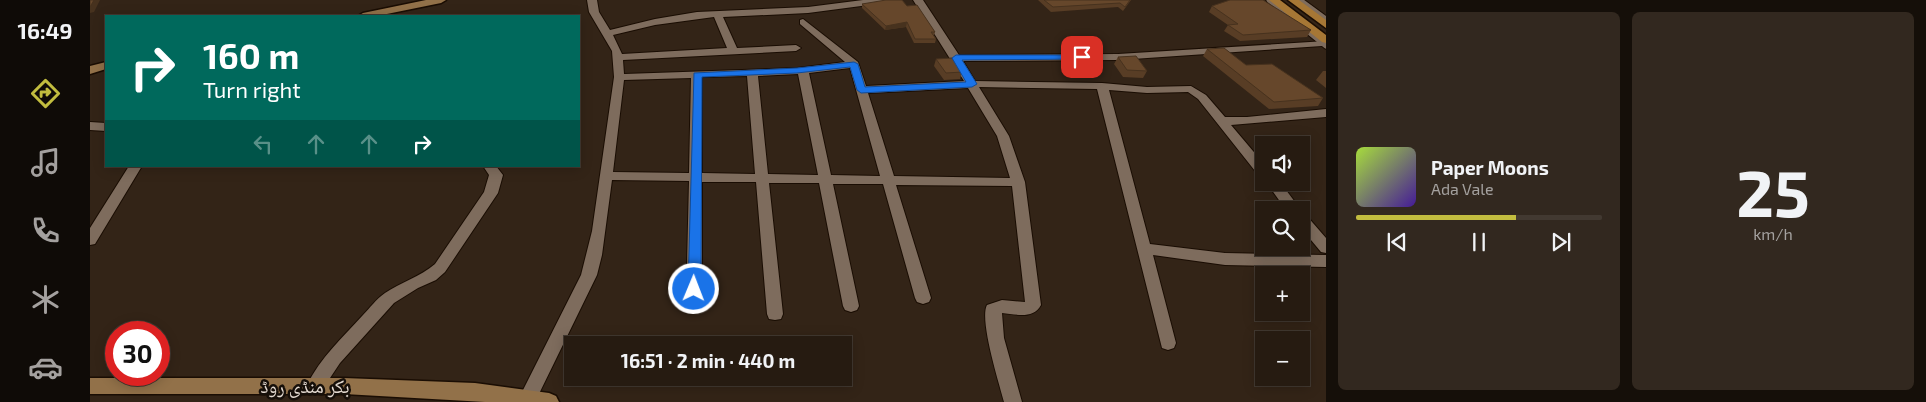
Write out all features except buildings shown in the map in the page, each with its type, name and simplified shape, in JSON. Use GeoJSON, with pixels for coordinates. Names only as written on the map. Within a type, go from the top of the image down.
{"type":"FeatureCollection","features":[{"type":"Feature","properties":{"kind":"main road"},"geometry":{"type":"LineString","coordinates":[[368,15],[442,0]]}},
{"type":"Feature","properties":{"kind":"main road"},"geometry":{"type":"LineString","coordinates":[[1274,0],[1325,43]]}},
{"type":"Feature","properties":{"kind":"main road"},"geometry":{"type":"LineString","coordinates":[[1293,0],[1326,25]]}},
{"type":"Feature","properties":{"kind":"main road"},"geometry":{"type":"LineString","coordinates":[[90,70],[105,66]]}},
{"type":"Feature","properties":{"kind":"main road","name":"بکر منڈی روڈ"},"geometry":{"type":"LineString","coordinates":[[94,390],[316,385],[475,392],[549,402]]}},
{"type":"Feature","properties":{"kind":"street"},"geometry":{"type":"LineString","coordinates":[[528,398],[589,275],[595,255],[619,77],[617,50],[594,12],[592,0]]}},
{"type":"Feature","properties":{"kind":"street"},"geometry":{"type":"LineString","coordinates":[[750,0],[752,12]]}},
{"type":"Feature","properties":{"kind":"street"},"geometry":{"type":"LineString","coordinates":[[606,34],[673,18],[838,7],[884,0]]}},
{"type":"Feature","properties":{"kind":"street"},"geometry":{"type":"LineString","coordinates":[[918,0],[1003,136],[1018,182],[1033,305],[1025,310],[997,306],[993,309],[996,338],[1013,402]]}},
{"type":"Feature","properties":{"kind":"street"},"geometry":{"type":"LineString","coordinates":[[717,14],[734,52]]}},
{"type":"Feature","properties":{"kind":"street"},"geometry":{"type":"LineString","coordinates":[[803,22],[854,64],[923,298]]}},
{"type":"Feature","properties":{"kind":"street"},"geometry":{"type":"LineString","coordinates":[[956,58],[1118,57],[1325,43]]}},
{"type":"Feature","properties":{"kind":"street"},"geometry":{"type":"LineString","coordinates":[[618,57],[796,48]]}},
{"type":"Feature","properties":{"kind":"street"},"geometry":{"type":"LineString","coordinates":[[619,77],[752,73],[854,64]]}},
{"type":"Feature","properties":{"kind":"street"},"geometry":{"type":"LineString","coordinates":[[803,70],[851,306]]}},
{"type":"Feature","properties":{"kind":"street"},"geometry":{"type":"LineString","coordinates":[[752,73],[776,314]]}},
{"type":"Feature","properties":{"kind":"street"},"geometry":{"type":"LineString","coordinates":[[694,307],[697,75]]}},
{"type":"Feature","properties":{"kind":"street"},"geometry":{"type":"LineString","coordinates":[[861,90],[972,84],[1102,86],[1146,90],[1191,89],[1199,93],[1255,162]]}},
{"type":"Feature","properties":{"kind":"street"},"geometry":{"type":"LineString","coordinates":[[1102,86],[1168,344]]}},
{"type":"Feature","properties":{"kind":"street"},"geometry":{"type":"LineString","coordinates":[[1221,121],[1247,121],[1321,113],[1326,123]]}},
{"type":"Feature","properties":{"kind":"street"},"geometry":{"type":"LineString","coordinates":[[90,126],[105,127]]}},
{"type":"Feature","properties":{"kind":"street"},"geometry":{"type":"LineString","coordinates":[[90,240],[135,167]]}},
{"type":"Feature","properties":{"kind":"street"},"geometry":{"type":"LineString","coordinates":[[316,385],[334,358],[388,299],[412,284],[431,276],[440,268],[491,193],[496,175],[490,167]]}},
{"type":"Feature","properties":{"kind":"street"},"geometry":{"type":"LineString","coordinates":[[607,176],[1018,182]]}},
{"type":"Feature","properties":{"kind":"street"},"geometry":{"type":"LineString","coordinates":[[1279,191],[1287,201]]}},
{"type":"Feature","properties":{"kind":"street"},"geometry":{"type":"LineString","coordinates":[[1310,229],[1326,248]]}},
{"type":"Feature","properties":{"kind":"street"},"geometry":{"type":"LineString","coordinates":[[1144,250],[1225,260],[1326,261]]}},
{"type":"Feature","properties":{"kind":"lane"},"geometry":{"type":"LineString","coordinates":[[1268,0],[1325,43]]}},
{"type":"Feature","properties":{"kind":"lane"},"geometry":{"type":"LineString","coordinates":[[1300,0],[1326,19]]}},
{"type":"Feature","properties":{"kind":"route"},"geometry":{"type":"LineString","coordinates":[[694,289],[697,75],[797,71],[854,64],[861,90],[972,84],[956,58],[1082,57]]}}]}
